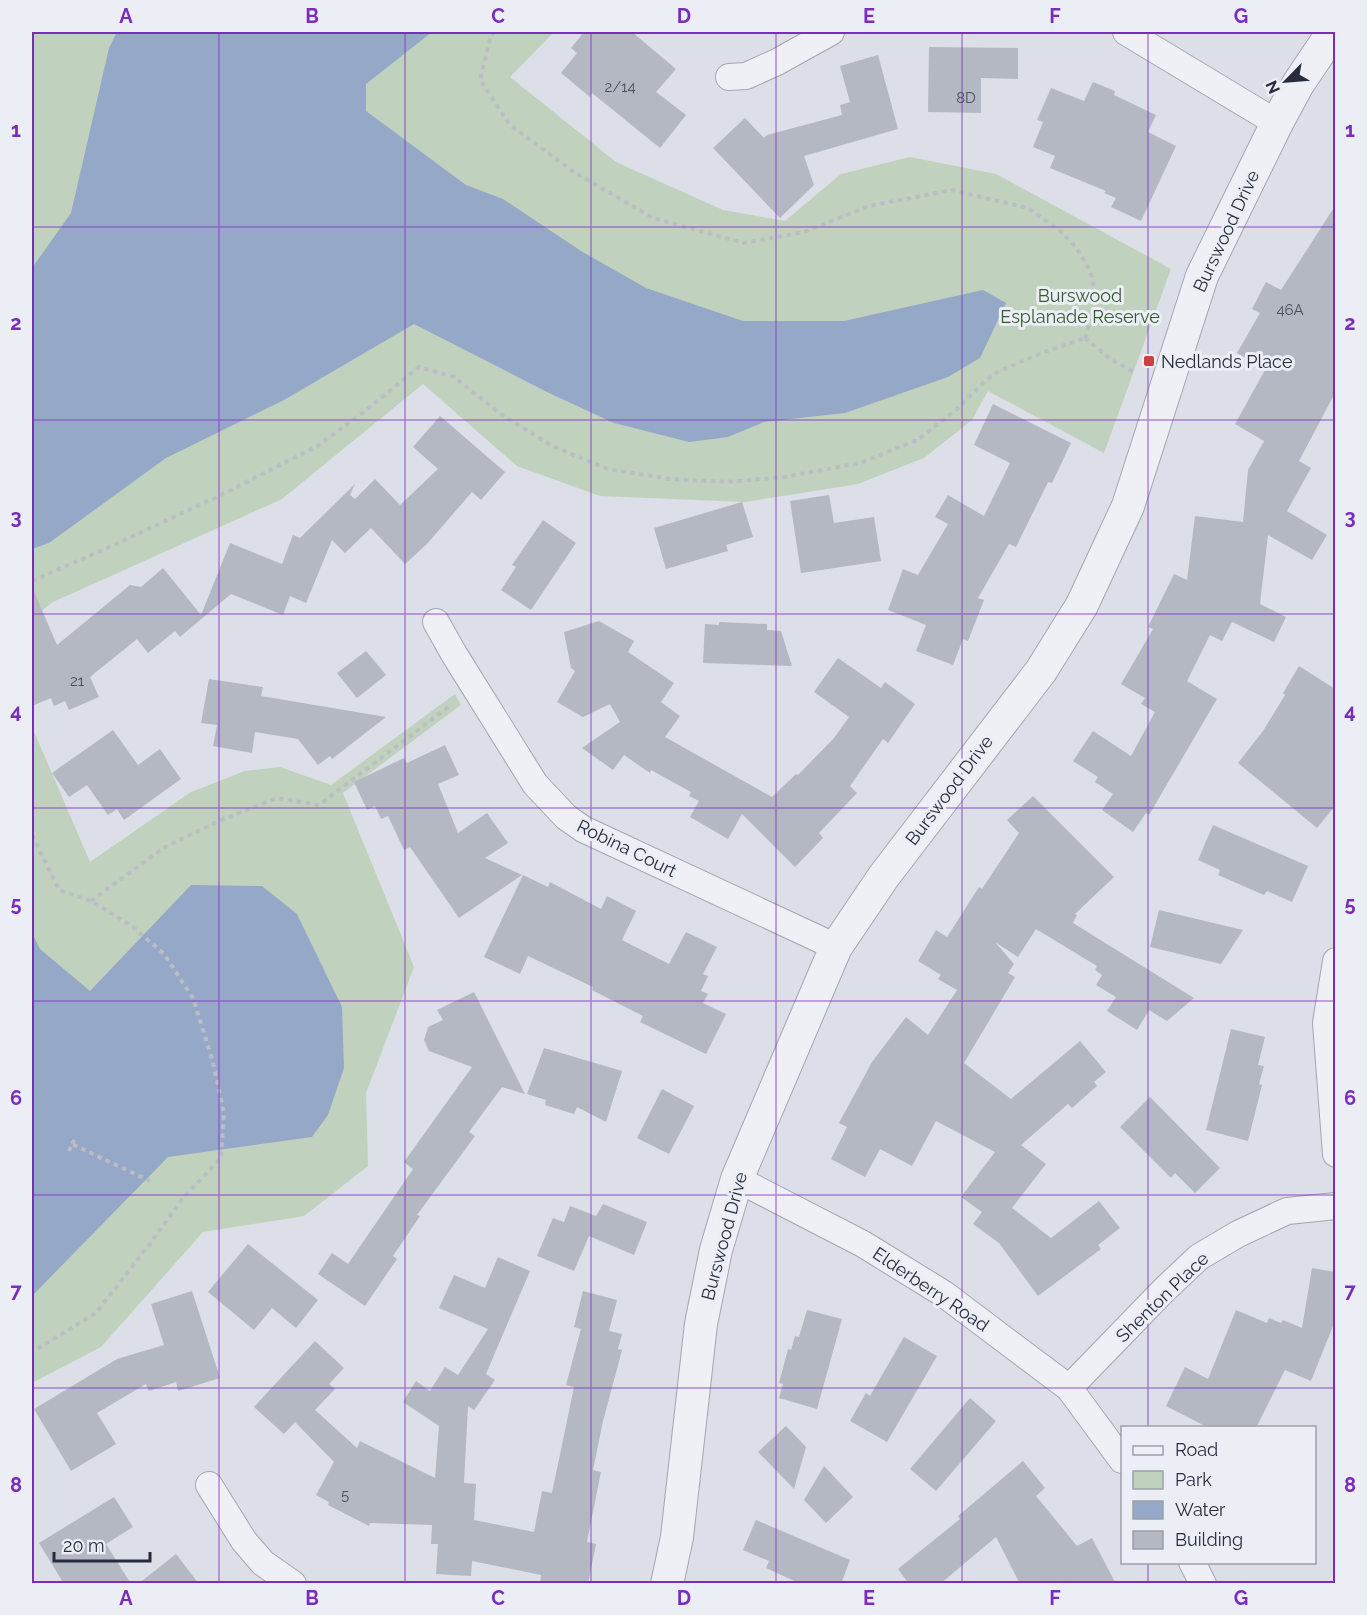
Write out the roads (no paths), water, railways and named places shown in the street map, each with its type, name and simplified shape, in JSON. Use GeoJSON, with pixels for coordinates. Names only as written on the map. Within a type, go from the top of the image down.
{"type":"FeatureCollection","features":[{"type":"Feature","properties":{"kind":"street"},"geometry":{"type":"LineString","coordinates":[[729,77],[746,76],[777,62],[831,32]]}},
{"type":"Feature","properties":{"kind":"street"},"geometry":{"type":"LineString","coordinates":[[1126,32],[1277,123]]}},
{"type":"Feature","properties":{"kind":"street","name":"Burswood Drive"},"geometry":{"type":"LineString","coordinates":[[668,1584],[677,1537],[701,1324],[716,1250],[737,1179],[836,947],[884,876],[1041,670],[1082,605],[1128,506],[1202,276],[1277,123],[1298,84],[1333,32]]}},
{"type":"Feature","properties":{"kind":"street","name":"Robina Court"},"geometry":{"type":"LineString","coordinates":[[436,622],[535,784],[566,817],[583,829],[836,947]]}},
{"type":"Feature","properties":{"kind":"street"},"geometry":{"type":"LineString","coordinates":[[1335,961],[1326,1023],[1335,1154]]}},
{"type":"Feature","properties":{"kind":"street","name":"Elderberry Road"},"geometry":{"type":"LineString","coordinates":[[737,1179],[863,1244],[944,1294],[1069,1388],[1121,1459]]}},
{"type":"Feature","properties":{"kind":"street","name":"Shenton Place"},"geometry":{"type":"LineString","coordinates":[[1069,1388],[1199,1257],[1238,1234],[1287,1210],[1335,1206]]}},
{"type":"Feature","properties":{"kind":"street"},"geometry":{"type":"LineString","coordinates":[[209,1485],[244,1541],[263,1563],[292,1584]]}},
{"type":"Feature","properties":{"kind":"street"},"geometry":{"type":"LineString","coordinates":[[1193,1564],[1203,1584]]}},
{"type":"Feature","properties":{"kind":"water"},"geometry":{"type":"Polygon","coordinates":[[[117,32],[432,32],[366,84],[366,111],[466,185],[503,199],[581,251],[646,288],[743,321],[844,321],[983,290],[1006,303],[980,358],[948,377],[845,413],[764,422],[728,437],[689,442],[614,423],[549,393],[414,324],[284,400],[166,458],[49,543],[32,549],[32,268],[71,213],[109,48],[117,32]]]}},
{"type":"Feature","properties":{"kind":"water"},"geometry":{"type":"Polygon","coordinates":[[[191,885],[262,886],[297,914],[342,1007],[344,1068],[328,1115],[312,1137],[168,1157],[32,1296],[32,933],[40,949],[90,991],[191,885]]]}},
{"type":"Feature","properties":{"kind":"place","name":"Nedlands Place"},"geometry":{"type":"Point","coordinates":[1149,361]}},
{"type":"Feature","properties":{"kind":"park label","name":"Burswood Esplanade Reserve"},"geometry":{"type":"Point","coordinates":[1080,305]}}]}
